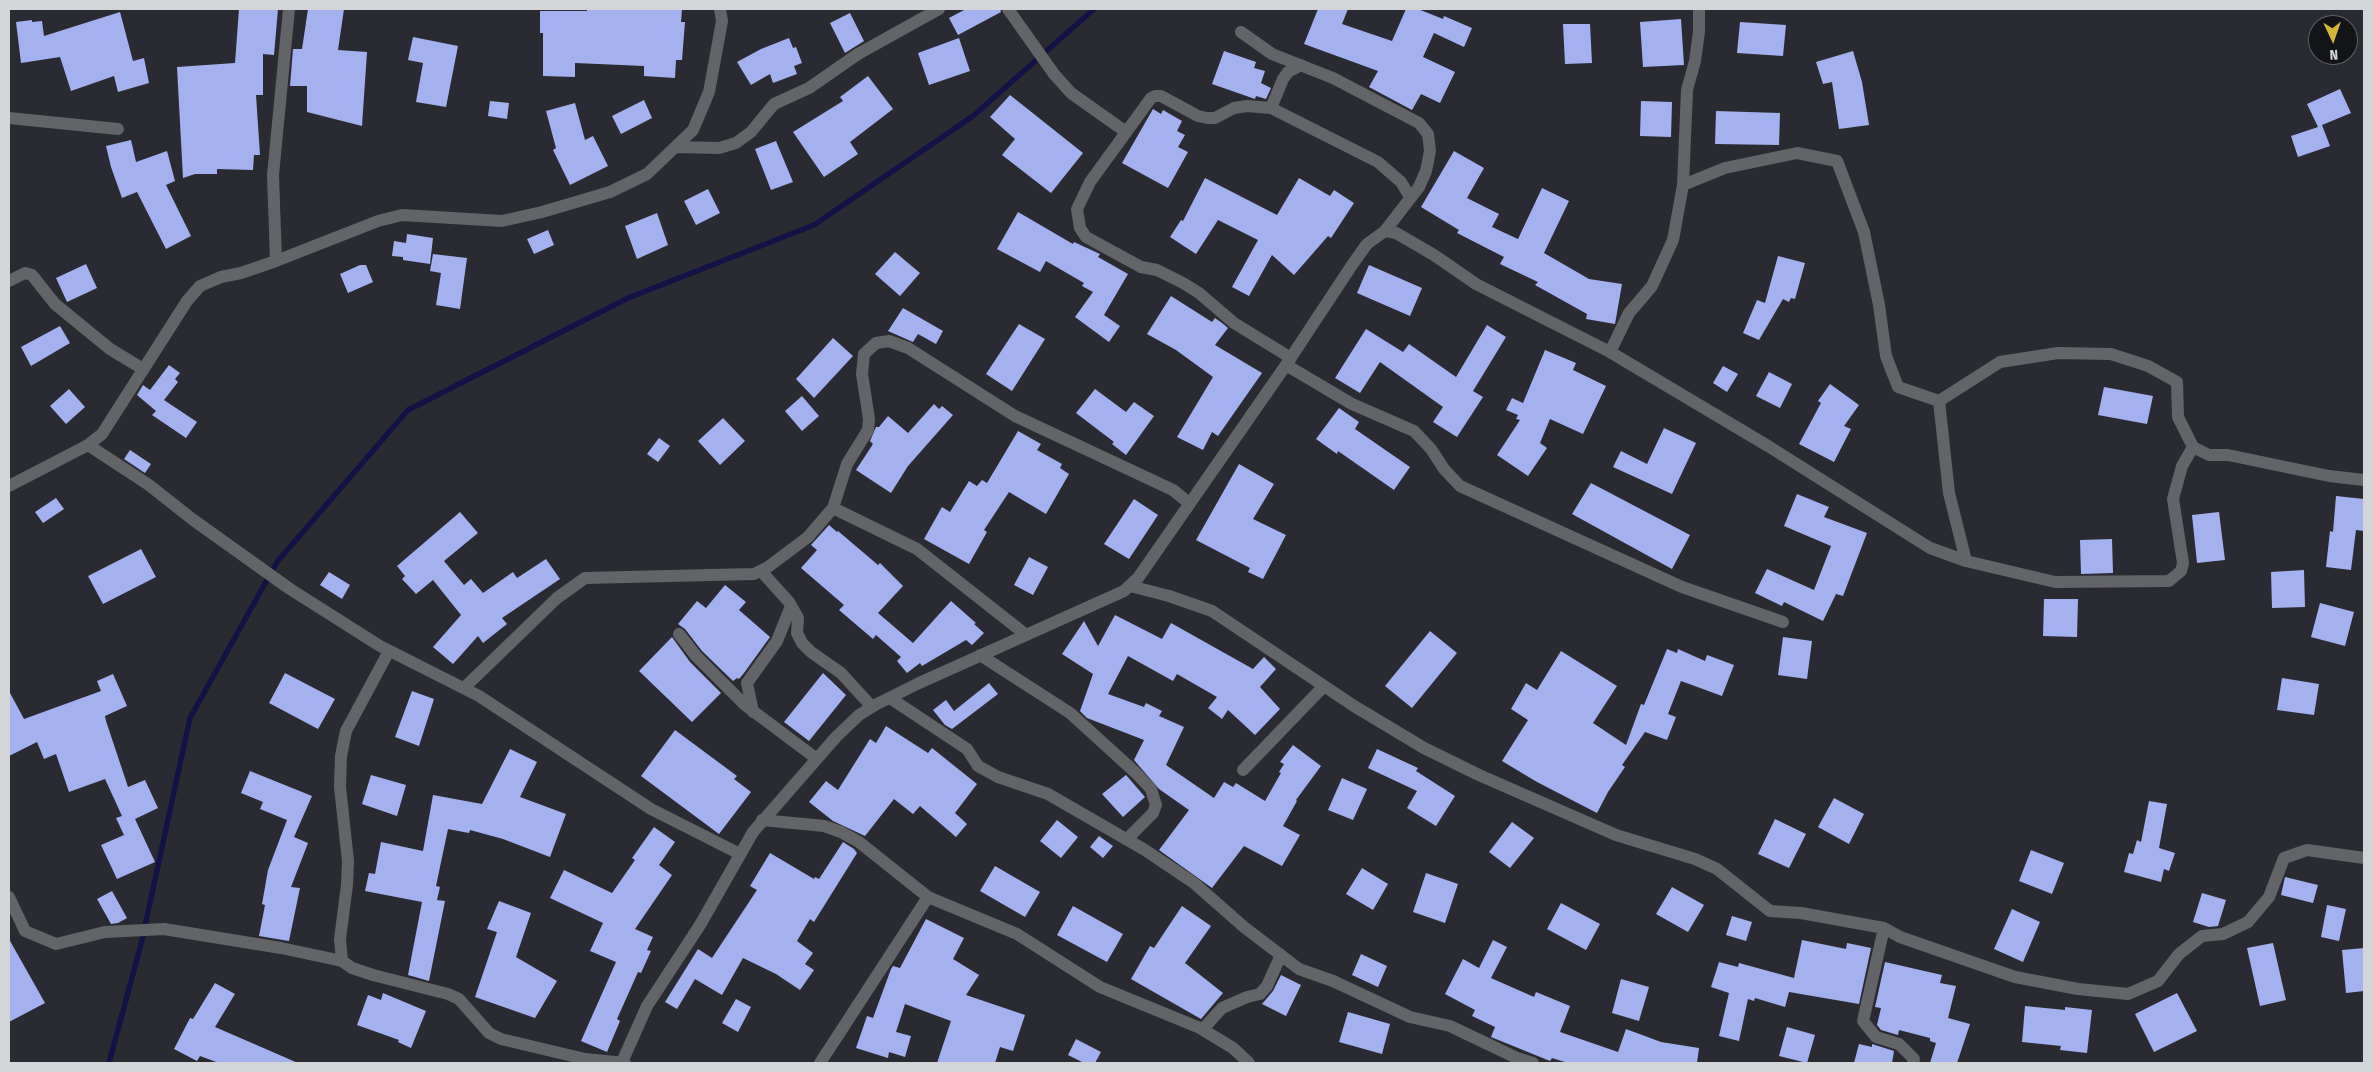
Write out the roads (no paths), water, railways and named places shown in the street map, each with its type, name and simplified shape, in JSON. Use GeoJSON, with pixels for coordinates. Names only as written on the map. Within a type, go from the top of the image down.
{"type":"FeatureCollection","features":[{"type":"Feature","properties":{"kind":"street"},"geometry":{"type":"LineString","coordinates":[[276,261],[274,175],[288,9]]}},
{"type":"Feature","properties":{"kind":"street"},"geometry":{"type":"LineString","coordinates":[[9,486],[88,445],[102,434],[187,301],[200,286],[221,276],[276,261],[378,221],[402,215],[502,221],[542,212],[610,192],[647,174],[693,130],[709,92],[720,40],[722,21],[720,9]]}},
{"type":"Feature","properties":{"kind":"street"},"geometry":{"type":"LineString","coordinates":[[1008,9],[1054,74],[1071,93],[1126,132]]}},
{"type":"Feature","properties":{"kind":"street"},"geometry":{"type":"LineString","coordinates":[[1610,352],[1629,313],[1652,286],[1664,264],[1673,240],[1683,184],[1687,90],[1695,61],[1699,32],[1699,9]]}},
{"type":"Feature","properties":{"kind":"street"},"geometry":{"type":"LineString","coordinates":[[676,147],[719,148],[736,143],[751,132],[774,104],[809,88],[858,54],[931,11]]}},
{"type":"Feature","properties":{"kind":"street"},"geometry":{"type":"LineString","coordinates":[[9,897],[25,931],[56,944],[105,932],[164,929],[282,948],[342,961],[352,968],[373,975],[448,994],[460,999],[489,1033],[502,1039],[585,1059],[623,1063],[647,1006],[700,925],[740,854],[762,820],[817,759],[859,715],[872,707],[1025,634],[1124,591],[1130,586],[1138,578],[1289,361],[1367,244],[1385,231],[1419,188],[1426,171],[1430,151],[1428,134],[1419,122],[1342,83],[1272,54],[1241,32]]}},
{"type":"Feature","properties":{"kind":"street"},"geometry":{"type":"LineString","coordinates":[[1271,108],[1283,79],[1288,72],[1301,65]]}},
{"type":"Feature","properties":{"kind":"street"},"geometry":{"type":"LineString","coordinates":[[1410,197],[1394,176],[1378,162],[1271,108],[1247,106],[1234,108],[1215,118],[1207,118],[1198,116],[1161,96],[1155,96],[1150,98],[1090,182],[1077,209],[1080,228],[1086,236],[1141,266],[1157,270],[1183,283],[1199,293],[1234,323],[1352,404],[1414,431],[1460,486],[1682,587],[1782,622]]}},
{"type":"Feature","properties":{"kind":"street"},"geometry":{"type":"LineString","coordinates":[[9,118],[118,129]]}},
{"type":"Feature","properties":{"kind":"street"},"geometry":{"type":"LineString","coordinates":[[1683,184],[1725,168],[1797,153],[1837,161],[1864,232],[1880,305],[1886,356],[1898,387],[1939,401]]}},
{"type":"Feature","properties":{"kind":"street"},"geometry":{"type":"LineString","coordinates":[[1385,231],[1396,233],[1434,255],[1476,284],[1610,352],[1768,446],[1930,548],[1966,561],[2055,582],[2169,581],[2181,571],[2183,564],[2173,498],[2182,466],[2194,447]]}},
{"type":"Feature","properties":{"kind":"street"},"geometry":{"type":"LineString","coordinates":[[9,281],[25,273],[32,275],[55,304],[110,349],[144,369]]}},
{"type":"Feature","properties":{"kind":"street"},"geometry":{"type":"LineString","coordinates":[[464,688],[557,598],[585,578],[736,576],[754,574],[808,537],[834,508],[847,464],[868,430],[869,419],[862,374],[864,354],[876,343],[889,341],[908,348],[1016,416],[1166,487],[1189,503]]}},
{"type":"Feature","properties":{"kind":"street"},"geometry":{"type":"LineString","coordinates":[[1939,401],[2000,362],[2058,353],[2111,354],[2148,366],[2177,382],[2178,417],[2194,447],[2209,455],[2228,455],[2329,476],[2364,480]]}},
{"type":"Feature","properties":{"kind":"street"},"geometry":{"type":"LineString","coordinates":[[1939,401],[1949,492],[1966,561]]}},
{"type":"Feature","properties":{"kind":"street"},"geometry":{"type":"LineString","coordinates":[[88,445],[149,485],[192,519],[290,589],[389,651],[464,688],[593,769],[650,809],[740,854]]}},
{"type":"Feature","properties":{"kind":"street"},"geometry":{"type":"LineString","coordinates":[[834,508],[917,549],[1025,634]]}},
{"type":"Feature","properties":{"kind":"street"},"geometry":{"type":"LineString","coordinates":[[761,571],[791,606],[798,618],[797,633],[802,643],[811,652],[841,673],[872,707]]}},
{"type":"Feature","properties":{"kind":"street"},"geometry":{"type":"LineString","coordinates":[[1130,586],[1184,600],[1212,611],[1324,686],[1424,748],[1479,775],[1616,835],[1695,859],[1717,869],[1728,880],[1770,911],[1801,913],[1884,928],[1900,937],[2015,977],[2078,989],[2128,994],[2158,981],[2179,954],[2202,936],[2222,934],[2248,922],[2269,897],[2284,858],[2307,850],[2364,858]]}},
{"type":"Feature","properties":{"kind":"street"},"geometry":{"type":"LineString","coordinates":[[753,712],[747,682],[778,641],[791,606]]}},
{"type":"Feature","properties":{"kind":"street"},"geometry":{"type":"LineString","coordinates":[[679,634],[696,656],[753,712],[817,759]]}},
{"type":"Feature","properties":{"kind":"street"},"geometry":{"type":"LineString","coordinates":[[342,961],[340,939],[348,861],[340,787],[341,756],[346,731],[389,651]]}},
{"type":"Feature","properties":{"kind":"street"},"geometry":{"type":"LineString","coordinates":[[980,655],[1070,713],[1151,789],[1156,805],[1153,813],[1127,839]]}},
{"type":"Feature","properties":{"kind":"street"},"geometry":{"type":"LineString","coordinates":[[1243,770],[1324,686]]}},
{"type":"Feature","properties":{"kind":"street"},"geometry":{"type":"LineString","coordinates":[[890,698],[967,749],[978,766],[998,777],[1048,794],[1127,839],[1194,883],[1244,927],[1299,969],[1333,982],[1410,1017],[1450,1026],[1518,1058],[1533,1063]]}},
{"type":"Feature","properties":{"kind":"street"},"geometry":{"type":"LineString","coordinates":[[762,820],[824,826],[841,832],[859,842],[928,897],[1018,934],[1100,986],[1203,1029],[1233,1048],[1249,1063]]}},
{"type":"Feature","properties":{"kind":"street"},"geometry":{"type":"LineString","coordinates":[[820,1063],[928,897]]}},
{"type":"Feature","properties":{"kind":"street"},"geometry":{"type":"LineString","coordinates":[[1884,928],[1863,1021],[1876,1037],[1899,1044],[1914,1059],[1913,1063]]}},
{"type":"Feature","properties":{"kind":"street"},"geometry":{"type":"LineString","coordinates":[[1203,1029],[1222,1008],[1247,997],[1260,994],[1267,986],[1281,956]]}},
{"type":"Feature","properties":{"kind":"waterway"},"geometry":{"type":"LineString","coordinates":[[109,1063],[141,944],[190,718],[277,562],[408,410],[628,298],[814,225],[973,116],[1094,9]]}}]}
